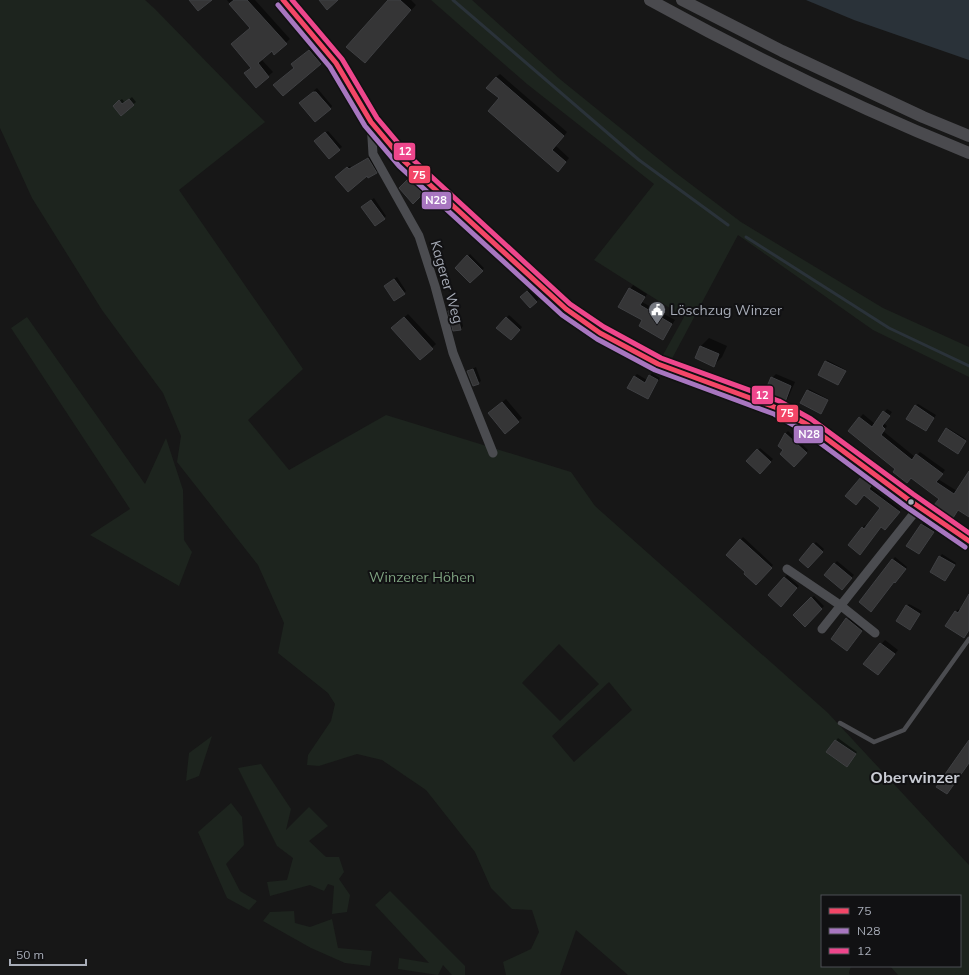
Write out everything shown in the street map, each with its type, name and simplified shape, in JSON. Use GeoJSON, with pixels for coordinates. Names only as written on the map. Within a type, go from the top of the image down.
{"type":"FeatureCollection","features":[{"type":"Feature","properties":{"kind":"main road"},"geometry":{"type":"LineString","coordinates":[[650,0],[700,27],[835,94],[925,136],[969,153]]}},
{"type":"Feature","properties":{"kind":"main road"},"geometry":{"type":"LineString","coordinates":[[682,0],[782,51],[923,117],[969,136]]}},
{"type":"Feature","properties":{"kind":"street"},"geometry":{"type":"LineString","coordinates":[[283,0],[336,63],[371,122],[404,161],[566,309],[600,333],[658,364],[778,408],[808,425],[919,507],[969,540]]}},
{"type":"Feature","properties":{"kind":"street","name":"Kagerer Weg"},"geometry":{"type":"LineString","coordinates":[[371,122],[373,154],[419,236],[435,286],[453,353],[493,453]]}},
{"type":"Feature","properties":{"kind":"street"},"geometry":{"type":"LineString","coordinates":[[822,629],[919,507]]}},
{"type":"Feature","properties":{"kind":"street"},"geometry":{"type":"LineString","coordinates":[[787,569],[840,605],[875,633]]}},
{"type":"Feature","properties":{"kind":"lane"},"geometry":{"type":"LineString","coordinates":[[840,723],[874,742],[904,730],[969,639]]}},
{"type":"Feature","properties":{"kind":"green space","name":"Winzerer Höhen"},"geometry":{"type":"Polygon","coordinates":[[[0,0],[145,0],[265,122],[179,190],[303,369],[248,420],[289,470],[386,415],[571,472],[595,506],[828,713],[969,865],[969,975],[898,975],[891,967],[961,967],[961,895],[821,895],[821,967],[851,967],[850,975],[628,975],[576,930],[560,975],[506,975],[503,962],[531,949],[539,932],[532,910],[512,909],[491,888],[475,852],[426,790],[382,760],[357,754],[319,766],[307,765],[308,755],[331,721],[335,704],[328,693],[278,653],[284,623],[258,565],[177,462],[181,436],[163,393],[102,310],[32,198],[0,128],[0,0]],[[559,644],[522,683],[560,721],[599,684],[559,644]],[[609,682],[552,736],[574,762],[632,710],[609,682]]]}},
{"type":"Feature","properties":{"kind":"green space"},"geometry":{"type":"Polygon","coordinates":[[[431,0],[472,0],[561,80],[676,173],[741,222],[883,308],[969,347],[969,377],[873,330],[738,235],[667,368],[658,364],[684,317],[594,260],[654,184],[527,84],[431,0]]]}},
{"type":"Feature","properties":{"kind":"green space"},"geometry":{"type":"Polygon","coordinates":[[[27,317],[145,484],[166,438],[183,490],[184,540],[192,552],[179,586],[90,535],[130,509],[11,328],[27,317]]]}},
{"type":"Feature","properties":{"kind":"green space"},"geometry":{"type":"Polygon","coordinates":[[[212,736],[199,776],[186,781],[189,753],[212,736]]]}},
{"type":"Feature","properties":{"kind":"green space"},"geometry":{"type":"Polygon","coordinates":[[[261,764],[291,809],[286,830],[309,807],[328,826],[309,841],[326,857],[339,857],[344,872],[339,879],[350,895],[347,912],[332,914],[334,886],[328,884],[324,891],[310,885],[270,896],[267,882],[287,880],[293,858],[277,846],[238,768],[261,764]]]}},
{"type":"Feature","properties":{"kind":"green space"},"geometry":{"type":"Polygon","coordinates":[[[231,803],[242,817],[244,845],[226,864],[240,891],[257,901],[249,910],[227,898],[198,832],[231,803]]]}},
{"type":"Feature","properties":{"kind":"green space"},"geometry":{"type":"Polygon","coordinates":[[[390,891],[465,966],[465,975],[452,975],[443,965],[438,975],[398,969],[399,958],[429,963],[375,905],[390,891]]]}},
{"type":"Feature","properties":{"kind":"green space"},"geometry":{"type":"Polygon","coordinates":[[[294,911],[295,923],[310,927],[332,919],[338,948],[372,951],[370,966],[345,963],[311,948],[263,921],[270,912],[294,911]]]}},
{"type":"Feature","properties":{"kind":"shaded area"},"geometry":{"type":"Polygon","coordinates":[[[806,0],[969,0],[969,60],[854,20],[806,0]]]}},
{"type":"Feature","properties":{"kind":"building"},"geometry":{"type":"Polygon","coordinates":[[[189,0],[212,0],[198,11],[189,0]]]}},
{"type":"Feature","properties":{"kind":"building"},"geometry":{"type":"Polygon","coordinates":[[[234,0],[247,0],[287,44],[274,55],[272,51],[258,63],[269,77],[256,88],[244,73],[251,68],[231,44],[250,28],[229,4],[234,0]]]}},
{"type":"Feature","properties":{"kind":"building"},"geometry":{"type":"Polygon","coordinates":[[[319,0],[338,0],[327,10],[319,0]]]}},
{"type":"Feature","properties":{"kind":"building"},"geometry":{"type":"Polygon","coordinates":[[[388,0],[400,0],[411,10],[365,63],[346,47],[388,0]]]}},
{"type":"Feature","properties":{"kind":"building"},"geometry":{"type":"Polygon","coordinates":[[[309,50],[321,64],[283,96],[273,85],[294,68],[291,64],[309,50]]]}},
{"type":"Feature","properties":{"kind":"building"},"geometry":{"type":"Polygon","coordinates":[[[496,77],[564,136],[552,150],[566,162],[558,172],[488,111],[499,98],[486,88],[496,77]]]}},
{"type":"Feature","properties":{"kind":"building"},"geometry":{"type":"Polygon","coordinates":[[[313,92],[316,92],[331,109],[315,122],[299,103],[313,92]]]}},
{"type":"Feature","properties":{"kind":"building"},"geometry":{"type":"Polygon","coordinates":[[[129,99],[134,105],[121,116],[113,106],[119,100],[122,104],[129,99]]]}},
{"type":"Feature","properties":{"kind":"building"},"geometry":{"type":"Polygon","coordinates":[[[325,132],[340,150],[329,159],[314,141],[325,132]]]}},
{"type":"Feature","properties":{"kind":"building"},"geometry":{"type":"Polygon","coordinates":[[[368,158],[377,173],[368,178],[367,176],[348,192],[335,177],[347,167],[349,169],[368,158]]]}},
{"type":"Feature","properties":{"kind":"building"},"geometry":{"type":"Polygon","coordinates":[[[408,179],[423,194],[413,204],[399,188],[408,179]]]}},
{"type":"Feature","properties":{"kind":"building"},"geometry":{"type":"Polygon","coordinates":[[[371,200],[385,219],[375,226],[361,207],[371,200]]]}},
{"type":"Feature","properties":{"kind":"building"},"geometry":{"type":"Polygon","coordinates":[[[467,255],[483,271],[470,283],[455,268],[467,255]]]}},
{"type":"Feature","properties":{"kind":"building"},"geometry":{"type":"Polygon","coordinates":[[[394,279],[405,294],[394,301],[384,286],[394,279]]]}},
{"type":"Feature","properties":{"kind":"building"},"geometry":{"type":"Polygon","coordinates":[[[629,288],[645,297],[640,305],[672,324],[663,340],[639,326],[642,320],[618,307],[629,288]]]}},
{"type":"Feature","properties":{"kind":"building"},"geometry":{"type":"Polygon","coordinates":[[[527,291],[537,302],[530,308],[520,297],[527,291]]]}},
{"type":"Feature","properties":{"kind":"building"},"geometry":{"type":"Polygon","coordinates":[[[456,309],[461,330],[453,331],[448,311],[456,309]]]}},
{"type":"Feature","properties":{"kind":"building"},"geometry":{"type":"Polygon","coordinates":[[[404,317],[433,349],[420,360],[391,328],[404,317]]]}},
{"type":"Feature","properties":{"kind":"building"},"geometry":{"type":"Polygon","coordinates":[[[506,317],[520,330],[511,340],[496,328],[506,317]]]}},
{"type":"Feature","properties":{"kind":"building"},"geometry":{"type":"Polygon","coordinates":[[[700,346],[719,354],[714,367],[695,358],[700,346]]]}},
{"type":"Feature","properties":{"kind":"building"},"geometry":{"type":"Polygon","coordinates":[[[825,361],[846,371],[838,385],[818,375],[825,361]]]}},
{"type":"Feature","properties":{"kind":"building"},"geometry":{"type":"Polygon","coordinates":[[[473,369],[479,384],[473,386],[467,371],[473,369]]]}},
{"type":"Feature","properties":{"kind":"building"},"geometry":{"type":"Polygon","coordinates":[[[649,375],[658,380],[648,399],[627,388],[634,376],[645,383],[649,375]]]}},
{"type":"Feature","properties":{"kind":"building"},"geometry":{"type":"Polygon","coordinates":[[[771,377],[791,386],[784,405],[763,396],[771,377]]]}},
{"type":"Feature","properties":{"kind":"building"},"geometry":{"type":"Polygon","coordinates":[[[807,390],[828,400],[821,414],[800,403],[807,390]]]}},
{"type":"Feature","properties":{"kind":"building"},"geometry":{"type":"Polygon","coordinates":[[[502,402],[519,422],[505,434],[488,413],[502,402]]]}},
{"type":"Feature","properties":{"kind":"building"},"geometry":{"type":"Polygon","coordinates":[[[915,405],[934,418],[926,431],[906,419],[915,405]]]}},
{"type":"Feature","properties":{"kind":"building"},"geometry":{"type":"Polygon","coordinates":[[[883,411],[890,416],[882,426],[885,429],[881,435],[912,460],[916,454],[943,474],[936,482],[954,494],[969,471],[969,517],[958,510],[953,518],[934,505],[939,499],[911,478],[907,483],[893,472],[895,469],[848,431],[859,417],[872,427],[883,411]]]}},
{"type":"Feature","properties":{"kind":"building"},"geometry":{"type":"Polygon","coordinates":[[[946,428],[966,441],[958,454],[938,441],[946,428]]]}},
{"type":"Feature","properties":{"kind":"building"},"geometry":{"type":"Polygon","coordinates":[[[785,433],[807,453],[794,467],[780,454],[783,450],[778,446],[785,433]]]}},
{"type":"Feature","properties":{"kind":"building"},"geometry":{"type":"Polygon","coordinates":[[[757,449],[771,462],[760,474],[746,461],[757,449]]]}},
{"type":"Feature","properties":{"kind":"building"},"geometry":{"type":"Polygon","coordinates":[[[861,477],[871,486],[869,489],[900,512],[885,530],[881,527],[860,555],[848,545],[862,527],[864,529],[880,508],[864,495],[856,505],[845,496],[861,477]]]}},
{"type":"Feature","properties":{"kind":"building"},"geometry":{"type":"Polygon","coordinates":[[[921,524],[934,532],[919,554],[906,546],[921,524]]]}},
{"type":"Feature","properties":{"kind":"building"},"geometry":{"type":"Polygon","coordinates":[[[740,539],[772,568],[756,585],[744,574],[745,572],[726,555],[740,539]]]}},
{"type":"Feature","properties":{"kind":"building"},"geometry":{"type":"Polygon","coordinates":[[[813,543],[823,552],[808,568],[799,560],[813,543]]]}},
{"type":"Feature","properties":{"kind":"building"},"geometry":{"type":"Polygon","coordinates":[[[939,556],[955,565],[945,581],[930,572],[939,556]]]}},
{"type":"Feature","properties":{"kind":"building"},"geometry":{"type":"Polygon","coordinates":[[[892,559],[906,569],[871,612],[859,602],[892,559]]]}},
{"type":"Feature","properties":{"kind":"building"},"geometry":{"type":"Polygon","coordinates":[[[834,563],[852,578],[842,590],[824,575],[834,563]]]}},
{"type":"Feature","properties":{"kind":"building"},"geometry":{"type":"Polygon","coordinates":[[[784,577],[797,588],[781,607],[768,595],[784,577]]]}},
{"type":"Feature","properties":{"kind":"building"},"geometry":{"type":"Polygon","coordinates":[[[969,594],[969,630],[964,638],[945,626],[955,611],[958,613],[969,594]]]}},
{"type":"Feature","properties":{"kind":"building"},"geometry":{"type":"Polygon","coordinates":[[[811,597],[822,609],[805,627],[793,615],[811,597]]]}},
{"type":"Feature","properties":{"kind":"building"},"geometry":{"type":"Polygon","coordinates":[[[906,605],[920,614],[910,630],[896,621],[906,605]]]}},
{"type":"Feature","properties":{"kind":"building"},"geometry":{"type":"Polygon","coordinates":[[[846,618],[862,631],[847,651],[831,639],[846,618]]]}},
{"type":"Feature","properties":{"kind":"building"},"geometry":{"type":"Polygon","coordinates":[[[880,643],[895,654],[878,675],[863,664],[880,643]]]}},
{"type":"Feature","properties":{"kind":"building"},"geometry":{"type":"Polygon","coordinates":[[[835,740],[856,754],[847,767],[826,752],[835,740]]]}},
{"type":"Feature","properties":{"kind":"building"},"geometry":{"type":"Polygon","coordinates":[[[969,740],[969,763],[947,794],[936,787],[969,740]]]}},
{"type":"Feature","properties":{"kind":"waterway"},"geometry":{"type":"LineString","coordinates":[[453,0],[639,160],[728,225]]}},
{"type":"Feature","properties":{"kind":"waterway"},"geometry":{"type":"LineString","coordinates":[[746,237],[889,328],[969,366]]}},
{"type":"Feature","properties":{"kind":"transit line","name":"75"},"geometry":{"type":"LineString","coordinates":[[283,0],[336,63],[371,122],[404,161],[566,309],[600,333],[658,364],[777,408],[808,425],[909,500],[969,541]]}},
{"type":"Feature","properties":{"kind":"transit line","name":"12"},"geometry":{"type":"LineString","coordinates":[[292,0],[342,59],[377,118],[409,156],[570,304],[604,327],[661,358],[779,401],[811,419],[969,533]]}},
{"type":"Feature","properties":{"kind":"transit line","name":"N28"},"geometry":{"type":"LineString","coordinates":[[278,5],[330,67],[365,126],[399,166],[562,315],[597,339],[655,370],[774,414],[804,431],[905,506],[965,547]]}},
{"type":"Feature","properties":{"kind":"place","name":"Löschzug Winzer"},"geometry":{"type":"Point","coordinates":[657,325]}},
{"type":"Feature","properties":{"kind":"district","name":"Oberwinzer"},"geometry":{"type":"Point","coordinates":[915,777]}}]}
